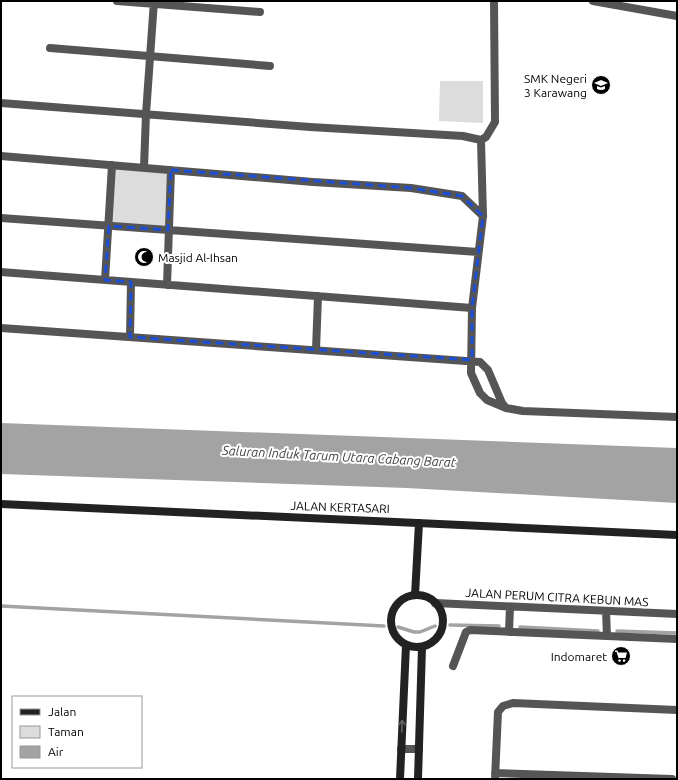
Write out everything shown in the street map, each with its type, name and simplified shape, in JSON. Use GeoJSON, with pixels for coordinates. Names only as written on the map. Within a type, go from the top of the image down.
{"type":"FeatureCollection","features":[{"type":"Feature","properties":{"kind":"street"},"geometry":{"type":"LineString","coordinates":[[117,1],[154,2],[260,12]]}},
{"type":"Feature","properties":{"kind":"street"},"geometry":{"type":"LineString","coordinates":[[1,103],[310,127],[462,136],[481,140],[486,137],[495,122],[494,1]]}},
{"type":"Feature","properties":{"kind":"street"},"geometry":{"type":"LineString","coordinates":[[593,1],[636,4],[677,16]]}},
{"type":"Feature","properties":{"kind":"street"},"geometry":{"type":"LineString","coordinates":[[144,167],[149,57],[154,2]]}},
{"type":"Feature","properties":{"kind":"street"},"geometry":{"type":"LineString","coordinates":[[50,48],[270,66]]}},
{"type":"Feature","properties":{"kind":"street"},"geometry":{"type":"LineString","coordinates":[[481,140],[483,216],[472,308],[471,372],[480,393],[487,400],[506,408],[523,412],[677,417]]}},
{"type":"Feature","properties":{"kind":"street"},"geometry":{"type":"LineString","coordinates":[[1,156],[313,182],[411,188],[462,196],[483,216]]}},
{"type":"Feature","properties":{"kind":"street"},"geometry":{"type":"LineString","coordinates":[[105,280],[112,165]]}},
{"type":"Feature","properties":{"kind":"street"},"geometry":{"type":"LineString","coordinates":[[167,285],[171,170]]}},
{"type":"Feature","properties":{"kind":"street"},"geometry":{"type":"LineString","coordinates":[[1,218],[478,252]]}},
{"type":"Feature","properties":{"kind":"street"},"geometry":{"type":"LineString","coordinates":[[1,272],[472,308]]}},
{"type":"Feature","properties":{"kind":"street"},"geometry":{"type":"LineString","coordinates":[[130,337],[131,282]]}},
{"type":"Feature","properties":{"kind":"street"},"geometry":{"type":"LineString","coordinates":[[316,350],[318,296]]}},
{"type":"Feature","properties":{"kind":"street"},"geometry":{"type":"LineString","coordinates":[[1,328],[472,360],[480,362],[488,370],[502,403],[506,408]]}},
{"type":"Feature","properties":{"kind":"street","name":"JALAN KERTASARI"},"geometry":{"type":"LineString","coordinates":[[1,504],[677,535]]}},
{"type":"Feature","properties":{"kind":"street"},"geometry":{"type":"LineString","coordinates":[[415,595],[419,522]]}},
{"type":"Feature","properties":{"kind":"street"},"geometry":{"type":"LineString","coordinates":[[415,595],[430,599],[440,608],[442,614],[442,628],[438,637],[430,644],[422,647],[406,645],[393,632],[391,624],[392,615],[395,608],[407,597],[415,595]]}},
{"type":"Feature","properties":{"kind":"street","name":"JALAN PERUM CITRA KEBUN MAS"},"geometry":{"type":"LineString","coordinates":[[435,603],[677,614]]}},
{"type":"Feature","properties":{"kind":"street"},"geometry":{"type":"LineString","coordinates":[[509,632],[510,607]]}},
{"type":"Feature","properties":{"kind":"street"},"geometry":{"type":"LineString","coordinates":[[606,611],[607,636]]}},
{"type":"Feature","properties":{"kind":"street"},"geometry":{"type":"LineString","coordinates":[[453,666],[466,632],[470,630],[677,639]]}},
{"type":"Feature","properties":{"kind":"street"},"geometry":{"type":"LineString","coordinates":[[400,779],[406,645]]}},
{"type":"Feature","properties":{"kind":"street"},"geometry":{"type":"LineString","coordinates":[[418,779],[422,647]]}},
{"type":"Feature","properties":{"kind":"street"},"geometry":{"type":"LineString","coordinates":[[672,779],[495,776],[498,712],[504,706],[513,703],[677,710]]}},
{"type":"Feature","properties":{"kind":"street"},"geometry":{"type":"LineString","coordinates":[[401,749],[419,749]]}},
{"type":"Feature","properties":{"kind":"highlighted area"},"geometry":{"type":"Polygon","coordinates":[[[171,170],[411,188],[462,196],[483,216],[472,308],[472,360],[130,337],[131,282],[105,280],[109,226],[168,230],[171,170]]]}},
{"type":"Feature","properties":{"kind":"green space"},"geometry":{"type":"Polygon","coordinates":[[[440,81],[483,81],[483,123],[439,121],[440,81]]]}},
{"type":"Feature","properties":{"kind":"green space"},"geometry":{"type":"Polygon","coordinates":[[[112,165],[171,170],[168,230],[109,226],[112,165]]]}},
{"type":"Feature","properties":{"kind":"water","name":"Saluran Induk Tarum Utara Cabang Barat"},"geometry":{"type":"Polygon","coordinates":[[[1,423],[677,448],[677,503],[407,488],[1,474],[1,423]]]}},
{"type":"Feature","properties":{"kind":"waterway"},"geometry":{"type":"LineString","coordinates":[[1,606],[384,626]]}},
{"type":"Feature","properties":{"kind":"waterway"},"geometry":{"type":"LineString","coordinates":[[450,625],[499,626]]}},
{"type":"Feature","properties":{"kind":"waterway"},"geometry":{"type":"LineString","coordinates":[[398,627],[414,632],[420,632],[435,626]]}},
{"type":"Feature","properties":{"kind":"waterway"},"geometry":{"type":"LineString","coordinates":[[520,627],[598,631]]}},
{"type":"Feature","properties":{"kind":"waterway"},"geometry":{"type":"LineString","coordinates":[[617,631],[677,633]]}},
{"type":"Feature","properties":{"kind":"place","name":"SMK Negeri 3 Karawang"},"geometry":{"type":"Point","coordinates":[601,85]}},
{"type":"Feature","properties":{"kind":"place","name":"Masjid Al-Ihsan"},"geometry":{"type":"Point","coordinates":[144,257]}},
{"type":"Feature","properties":{"kind":"place","name":"Indomaret"},"geometry":{"type":"Point","coordinates":[621,656]}}]}
